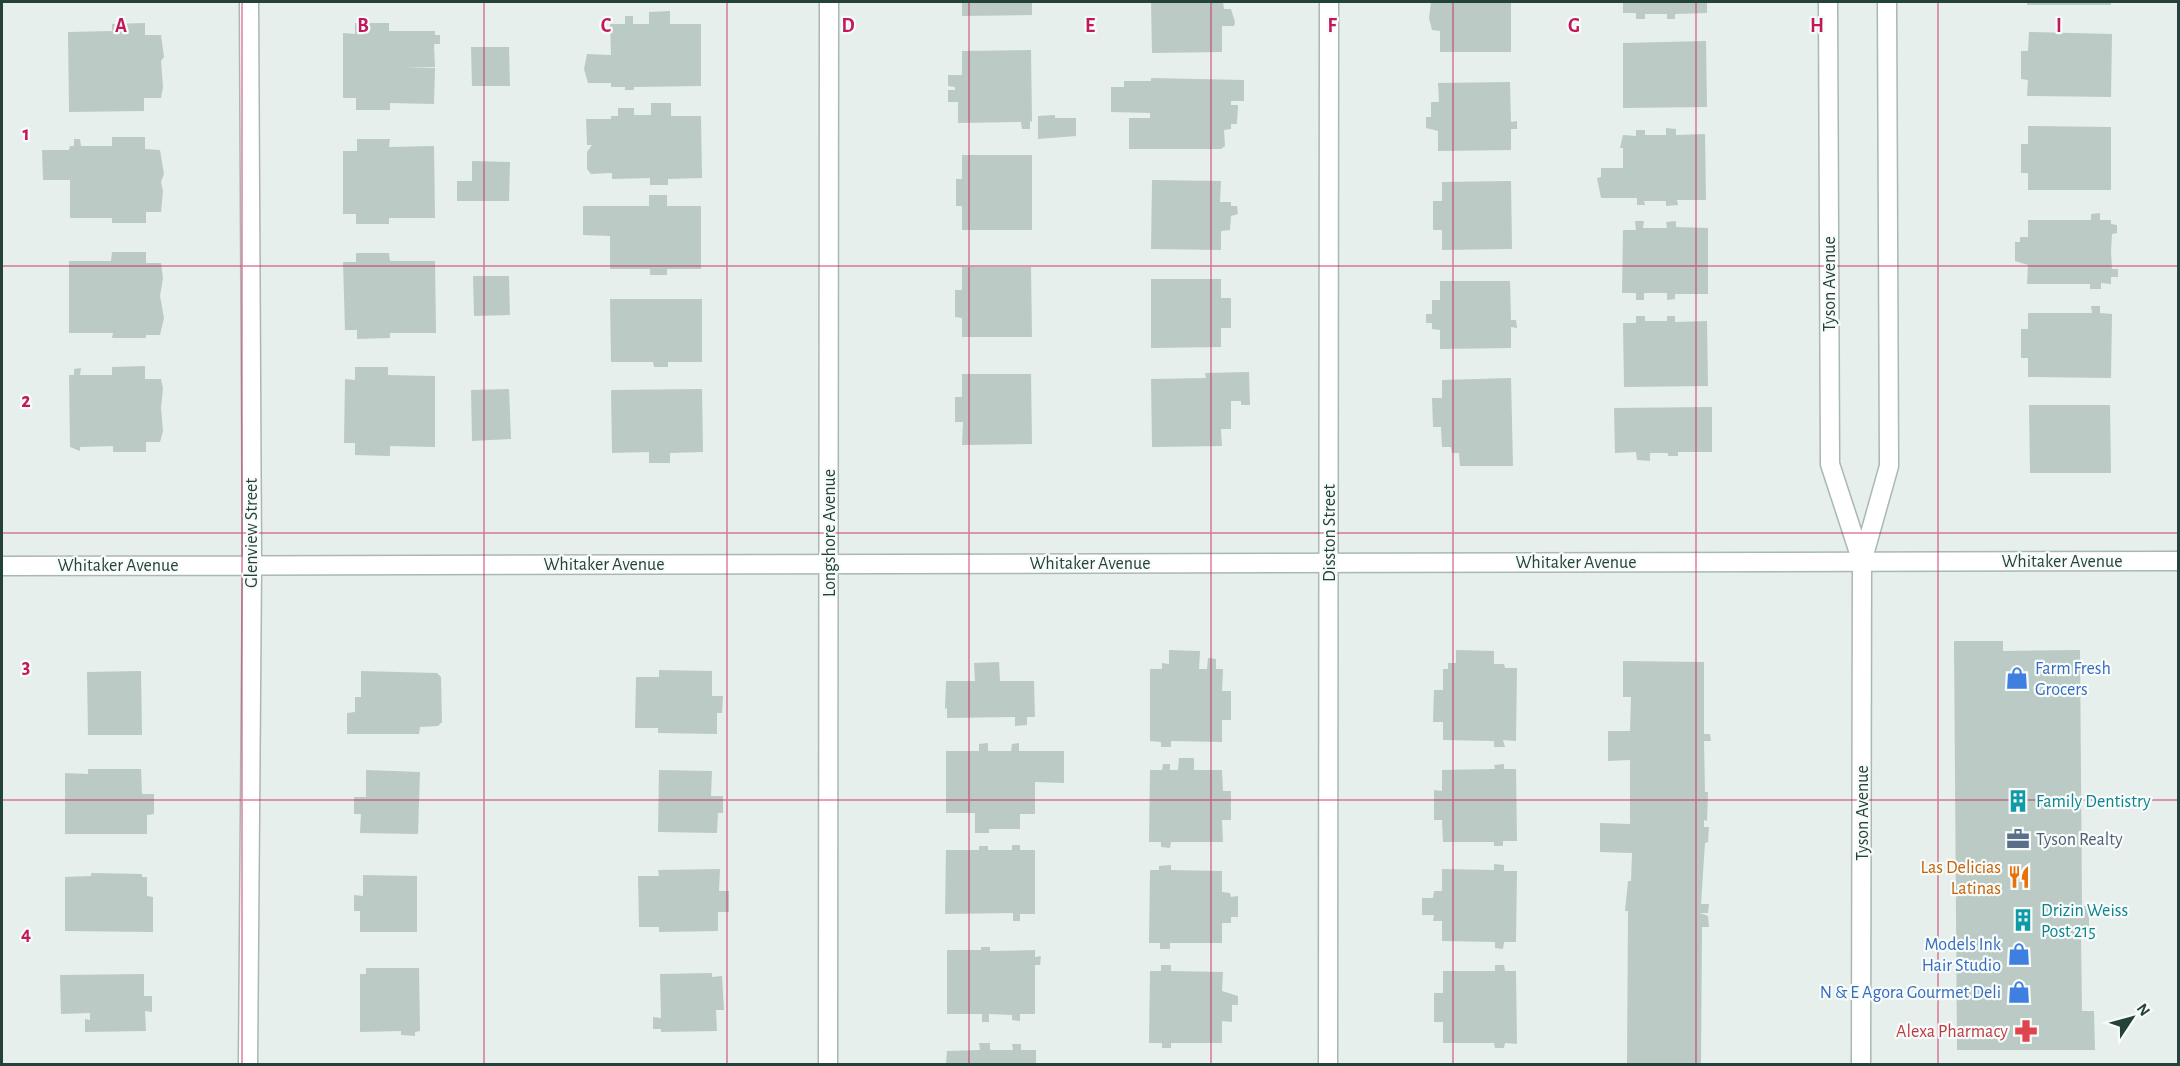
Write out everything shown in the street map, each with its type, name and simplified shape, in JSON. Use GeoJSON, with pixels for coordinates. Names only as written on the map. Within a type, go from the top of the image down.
{"type":"FeatureCollection","features":[{"type":"Feature","properties":{"kind":"street","name":"Glenview Street"},"geometry":{"type":"LineString","coordinates":[[248,1065],[252,565],[249,2]]}},
{"type":"Feature","properties":{"kind":"street","name":"Longshore Avenue"},"geometry":{"type":"LineString","coordinates":[[828,1065],[829,2]]}},
{"type":"Feature","properties":{"kind":"street","name":"Disston Street"},"geometry":{"type":"LineString","coordinates":[[1328,1065],[1329,2]]}},
{"type":"Feature","properties":{"kind":"street","name":"Tyson Avenue"},"geometry":{"type":"LineString","coordinates":[[1828,2],[1830,464],[1862,562]]}},
{"type":"Feature","properties":{"kind":"street","name":"Tyson Avenue"},"geometry":{"type":"LineString","coordinates":[[1861,1065],[1862,562],[1889,466],[1887,2]]}},
{"type":"Feature","properties":{"kind":"street","name":"Whitaker Avenue"},"geometry":{"type":"LineString","coordinates":[[2,566],[2178,561]]}},
{"type":"Feature","properties":{"kind":"building"},"geometry":{"type":"Polygon","coordinates":[[[962,2],[1032,2],[1032,15],[962,16],[962,2]]]}},
{"type":"Feature","properties":{"kind":"building"},"geometry":{"type":"Polygon","coordinates":[[[1151,2],[1223,2],[1224,9],[1231,9],[1235,22],[1234,26],[1222,26],[1222,52],[1152,53],[1151,2]]]}},
{"type":"Feature","properties":{"kind":"building"},"geometry":{"type":"Polygon","coordinates":[[[1431,2],[1511,2],[1511,52],[1440,52],[1440,31],[1432,30],[1429,18],[1431,2]]]}},
{"type":"Feature","properties":{"kind":"building"},"geometry":{"type":"Polygon","coordinates":[[[1623,2],[1707,2],[1707,13],[1675,14],[1675,19],[1667,19],[1667,14],[1645,14],[1645,19],[1636,19],[1636,13],[1623,13],[1623,2]]]}},
{"type":"Feature","properties":{"kind":"building"},"geometry":{"type":"Polygon","coordinates":[[[2027,2],[2111,2],[2111,5],[2027,5],[2027,2]]]}},
{"type":"Feature","properties":{"kind":"building"},"geometry":{"type":"Polygon","coordinates":[[[670,11],[670,24],[701,24],[701,86],[634,87],[634,90],[625,90],[625,87],[611,87],[611,83],[588,83],[584,69],[587,54],[611,55],[610,24],[625,24],[625,16],[633,16],[633,24],[649,24],[649,12],[670,11]]]}},
{"type":"Feature","properties":{"kind":"building"},"geometry":{"type":"Polygon","coordinates":[[[145,23],[145,35],[161,35],[164,57],[161,61],[163,87],[161,98],[144,98],[144,111],[69,112],[68,32],[112,31],[112,24],[145,23]]]}},
{"type":"Feature","properties":{"kind":"building"},"geometry":{"type":"Polygon","coordinates":[[[355,23],[389,23],[389,31],[435,31],[435,35],[440,35],[440,44],[434,44],[435,67],[402,67],[435,68],[434,104],[390,103],[390,110],[356,110],[356,98],[343,98],[343,33],[355,34],[355,23]]]}},
{"type":"Feature","properties":{"kind":"building"},"geometry":{"type":"Polygon","coordinates":[[[2029,32],[2112,34],[2111,97],[2027,96],[2028,80],[2021,79],[2021,51],[2028,51],[2029,32]]]}},
{"type":"Feature","properties":{"kind":"building"},"geometry":{"type":"Polygon","coordinates":[[[1706,41],[1707,107],[1623,108],[1623,43],[1706,41]]]}},
{"type":"Feature","properties":{"kind":"building"},"geometry":{"type":"Polygon","coordinates":[[[471,47],[509,47],[510,86],[472,86],[471,47]]]}},
{"type":"Feature","properties":{"kind":"building"},"geometry":{"type":"Polygon","coordinates":[[[1031,50],[1032,122],[1030,121],[1030,129],[1022,129],[1021,122],[958,123],[958,102],[948,102],[948,90],[955,90],[955,87],[948,86],[948,75],[962,75],[962,51],[1031,50]]]}},
{"type":"Feature","properties":{"kind":"building"},"geometry":{"type":"Polygon","coordinates":[[[1151,78],[1244,80],[1244,101],[1231,101],[1231,105],[1238,105],[1237,124],[1231,124],[1231,129],[1224,130],[1225,146],[1221,149],[1129,149],[1129,118],[1150,118],[1150,113],[1111,112],[1111,87],[1124,87],[1124,81],[1151,81],[1151,78]]]}},
{"type":"Feature","properties":{"kind":"building"},"geometry":{"type":"Polygon","coordinates":[[[1510,82],[1511,122],[1517,121],[1517,129],[1511,129],[1511,150],[1438,151],[1438,131],[1426,128],[1426,117],[1431,117],[1431,102],[1439,102],[1438,83],[1510,82]]]}},
{"type":"Feature","properties":{"kind":"building"},"geometry":{"type":"Polygon","coordinates":[[[651,103],[671,103],[671,116],[701,116],[702,178],[668,179],[668,185],[650,185],[650,178],[612,179],[612,173],[591,174],[587,169],[587,152],[592,145],[587,145],[586,119],[611,119],[611,116],[618,116],[618,108],[634,108],[634,115],[651,115],[651,103]]]}},
{"type":"Feature","properties":{"kind":"building"},"geometry":{"type":"Polygon","coordinates":[[[1055,115],[1055,118],[1076,118],[1076,136],[1038,139],[1038,116],[1055,115]]]}},
{"type":"Feature","properties":{"kind":"building"},"geometry":{"type":"Polygon","coordinates":[[[2028,126],[2111,127],[2111,190],[2028,190],[2028,173],[2021,173],[2021,144],[2028,144],[2028,126]]]}},
{"type":"Feature","properties":{"kind":"building"},"geometry":{"type":"Polygon","coordinates":[[[1666,128],[1676,129],[1676,135],[1705,134],[1706,200],[1677,200],[1678,205],[1666,206],[1666,201],[1644,201],[1645,205],[1637,205],[1637,198],[1601,198],[1597,178],[1601,177],[1601,168],[1623,168],[1623,148],[1620,148],[1623,135],[1636,136],[1636,130],[1645,130],[1645,135],[1666,135],[1666,128]]]}},
{"type":"Feature","properties":{"kind":"building"},"geometry":{"type":"Polygon","coordinates":[[[112,137],[145,137],[145,149],[160,150],[164,174],[161,182],[163,191],[161,212],[146,212],[146,223],[112,223],[112,218],[70,218],[70,180],[43,180],[42,150],[69,150],[70,146],[74,146],[74,139],[80,139],[81,146],[112,146],[112,137]]]}},
{"type":"Feature","properties":{"kind":"building"},"geometry":{"type":"Polygon","coordinates":[[[357,139],[390,139],[389,147],[434,146],[435,218],[389,218],[389,224],[356,224],[356,214],[343,214],[343,151],[357,151],[357,139]]]}},
{"type":"Feature","properties":{"kind":"building"},"geometry":{"type":"Polygon","coordinates":[[[962,155],[1032,155],[1032,230],[962,230],[962,206],[956,206],[956,179],[962,179],[962,155]]]}},
{"type":"Feature","properties":{"kind":"building"},"geometry":{"type":"Polygon","coordinates":[[[472,161],[510,162],[509,201],[457,201],[457,181],[472,181],[472,161]]]}},
{"type":"Feature","properties":{"kind":"building"},"geometry":{"type":"Polygon","coordinates":[[[1152,180],[1221,181],[1220,202],[1231,202],[1231,206],[1237,206],[1238,214],[1231,216],[1230,230],[1221,231],[1221,250],[1151,249],[1152,180]]]}},
{"type":"Feature","properties":{"kind":"building"},"geometry":{"type":"Polygon","coordinates":[[[1511,181],[1512,249],[1442,250],[1442,230],[1433,230],[1433,201],[1442,201],[1442,182],[1511,181]]]}},
{"type":"Feature","properties":{"kind":"building"},"geometry":{"type":"Polygon","coordinates":[[[649,195],[667,195],[667,206],[701,206],[701,269],[667,269],[667,275],[650,275],[650,269],[610,269],[610,236],[583,235],[583,206],[649,206],[649,195]]]}},
{"type":"Feature","properties":{"kind":"building"},"geometry":{"type":"Polygon","coordinates":[[[2100,213],[2100,220],[2111,220],[2111,224],[2117,225],[2117,233],[2112,234],[2111,251],[2112,269],[2118,269],[2118,277],[2111,277],[2111,284],[2101,283],[2101,289],[2090,289],[2090,284],[2027,284],[2028,265],[2015,261],[2015,242],[2020,242],[2020,237],[2028,237],[2028,220],[2091,220],[2091,214],[2100,213]]]}},
{"type":"Feature","properties":{"kind":"building"},"geometry":{"type":"Polygon","coordinates":[[[1635,221],[1644,221],[1643,228],[1667,228],[1666,222],[1676,221],[1676,227],[1708,228],[1708,294],[1675,294],[1675,299],[1667,300],[1667,293],[1644,293],[1644,300],[1636,300],[1636,293],[1622,293],[1623,230],[1636,230],[1635,221]]]}},
{"type":"Feature","properties":{"kind":"building"},"geometry":{"type":"Polygon","coordinates":[[[112,252],[146,252],[146,263],[161,263],[163,278],[160,296],[164,318],[160,335],[146,335],[146,338],[112,338],[113,333],[69,333],[69,261],[111,261],[112,252]]]}},
{"type":"Feature","properties":{"kind":"building"},"geometry":{"type":"Polygon","coordinates":[[[356,253],[389,253],[390,261],[435,261],[436,333],[390,333],[390,338],[357,339],[357,330],[345,330],[343,262],[356,262],[356,253]]]}},
{"type":"Feature","properties":{"kind":"building"},"geometry":{"type":"Polygon","coordinates":[[[962,267],[1031,267],[1032,337],[962,337],[962,318],[955,317],[955,290],[962,290],[962,267]]]}},
{"type":"Feature","properties":{"kind":"building"},"geometry":{"type":"Polygon","coordinates":[[[473,276],[509,276],[510,315],[474,316],[473,276]]]}},
{"type":"Feature","properties":{"kind":"building"},"geometry":{"type":"Polygon","coordinates":[[[1151,279],[1221,279],[1221,298],[1231,298],[1231,328],[1221,328],[1221,347],[1151,348],[1151,279]]]}},
{"type":"Feature","properties":{"kind":"building"},"geometry":{"type":"Polygon","coordinates":[[[1440,281],[1510,281],[1511,320],[1516,320],[1517,328],[1511,327],[1511,348],[1440,349],[1440,330],[1432,329],[1432,323],[1426,323],[1426,314],[1432,314],[1432,300],[1440,300],[1440,281]]]}},
{"type":"Feature","properties":{"kind":"building"},"geometry":{"type":"Polygon","coordinates":[[[610,299],[702,299],[702,362],[668,362],[668,367],[654,367],[653,362],[611,362],[610,299]]]}},
{"type":"Feature","properties":{"kind":"building"},"geometry":{"type":"Polygon","coordinates":[[[2091,306],[2100,306],[2100,313],[2112,314],[2111,378],[2028,377],[2028,358],[2021,358],[2021,329],[2028,329],[2028,313],[2092,313],[2091,306]]]}},
{"type":"Feature","properties":{"kind":"building"},"geometry":{"type":"Polygon","coordinates":[[[1636,316],[1645,316],[1645,321],[1667,321],[1667,316],[1675,316],[1675,322],[1707,321],[1708,386],[1624,387],[1623,323],[1636,323],[1636,316]]]}},
{"type":"Feature","properties":{"kind":"building"},"geometry":{"type":"Polygon","coordinates":[[[145,366],[145,379],[161,379],[163,388],[161,408],[163,431],[160,442],[146,442],[146,452],[113,452],[113,446],[80,447],[80,451],[70,447],[69,375],[74,375],[74,369],[81,368],[80,375],[112,375],[112,367],[145,366]]]}},
{"type":"Feature","properties":{"kind":"building"},"geometry":{"type":"Polygon","coordinates":[[[355,367],[388,367],[388,375],[435,376],[435,447],[390,446],[390,456],[355,455],[355,443],[344,443],[345,379],[355,380],[355,367]]]}},
{"type":"Feature","properties":{"kind":"building"},"geometry":{"type":"Polygon","coordinates":[[[1249,372],[1250,405],[1241,405],[1241,401],[1231,401],[1231,429],[1221,429],[1222,446],[1152,447],[1151,379],[1206,378],[1205,373],[1249,372]]]}},
{"type":"Feature","properties":{"kind":"building"},"geometry":{"type":"Polygon","coordinates":[[[962,374],[1031,374],[1032,444],[962,445],[963,422],[955,422],[955,397],[962,397],[962,374]]]}},
{"type":"Feature","properties":{"kind":"building"},"geometry":{"type":"Polygon","coordinates":[[[1511,378],[1513,466],[1460,466],[1459,453],[1452,453],[1451,447],[1442,447],[1441,427],[1433,427],[1432,398],[1442,398],[1442,380],[1511,378]]]}},
{"type":"Feature","properties":{"kind":"building"},"geometry":{"type":"Polygon","coordinates":[[[509,389],[511,439],[472,441],[471,390],[509,389]]]}},
{"type":"Feature","properties":{"kind":"building"},"geometry":{"type":"Polygon","coordinates":[[[702,389],[703,452],[670,453],[670,463],[649,463],[649,452],[612,453],[611,390],[702,389]]]}},
{"type":"Feature","properties":{"kind":"building"},"geometry":{"type":"Polygon","coordinates":[[[2029,405],[2110,405],[2111,473],[2030,473],[2029,405]]]}},
{"type":"Feature","properties":{"kind":"building"},"geometry":{"type":"Polygon","coordinates":[[[1712,407],[1712,452],[1678,452],[1678,456],[1668,456],[1668,453],[1650,453],[1650,461],[1637,460],[1636,452],[1615,453],[1614,408],[1712,407]]]}},
{"type":"Feature","properties":{"kind":"building"},"geometry":{"type":"Polygon","coordinates":[[[1954,641],[2003,641],[2003,651],[2080,650],[2082,906],[2089,906],[2089,934],[2081,934],[2082,1011],[2094,1011],[2095,1050],[1957,1050],[1954,641]]]}},
{"type":"Feature","properties":{"kind":"building"},"geometry":{"type":"Polygon","coordinates":[[[1169,650],[1200,651],[1199,669],[1207,669],[1208,658],[1216,659],[1216,669],[1223,669],[1222,691],[1231,691],[1231,720],[1222,720],[1222,742],[1171,741],[1171,747],[1161,747],[1161,742],[1150,741],[1150,669],[1162,669],[1162,663],[1169,664],[1169,650]]]}},
{"type":"Feature","properties":{"kind":"building"},"geometry":{"type":"Polygon","coordinates":[[[1456,650],[1494,651],[1494,664],[1504,664],[1505,668],[1517,668],[1516,741],[1503,740],[1505,747],[1494,747],[1494,741],[1443,740],[1443,722],[1433,722],[1434,690],[1443,690],[1443,669],[1448,669],[1448,663],[1456,663],[1456,650]]]}},
{"type":"Feature","properties":{"kind":"building"},"geometry":{"type":"Polygon","coordinates":[[[1623,661],[1704,662],[1704,734],[1710,734],[1711,741],[1704,741],[1705,792],[1708,792],[1707,821],[1704,820],[1704,827],[1709,827],[1708,842],[1705,843],[1701,904],[1709,904],[1708,913],[1700,913],[1708,916],[1709,927],[1702,927],[1701,1064],[1627,1064],[1628,911],[1625,911],[1628,881],[1631,881],[1632,853],[1600,852],[1600,823],[1630,824],[1630,760],[1608,761],[1608,731],[1630,731],[1631,697],[1623,697],[1623,661]]]}},
{"type":"Feature","properties":{"kind":"building"},"geometry":{"type":"Polygon","coordinates":[[[999,662],[1000,681],[1034,681],[1035,717],[1027,717],[1027,725],[1015,726],[1015,717],[947,718],[946,681],[975,681],[974,663],[999,662]]]}},
{"type":"Feature","properties":{"kind":"building"},"geometry":{"type":"Polygon","coordinates":[[[659,670],[712,671],[712,696],[723,696],[722,713],[717,713],[717,734],[658,733],[658,728],[635,728],[636,677],[659,677],[659,670]]]}},
{"type":"Feature","properties":{"kind":"building"},"geometry":{"type":"Polygon","coordinates":[[[141,671],[142,735],[88,735],[87,672],[141,671]]]}},
{"type":"Feature","properties":{"kind":"building"},"geometry":{"type":"Polygon","coordinates":[[[361,671],[437,673],[441,677],[442,722],[438,726],[420,727],[419,734],[347,734],[347,713],[355,712],[355,697],[361,697],[361,671]]]}},
{"type":"Feature","properties":{"kind":"building"},"geometry":{"type":"Polygon","coordinates":[[[988,743],[988,751],[1011,751],[1012,744],[1019,743],[1019,751],[1064,751],[1064,783],[1035,782],[1035,814],[1020,814],[1020,829],[989,829],[989,833],[975,833],[975,813],[946,813],[946,751],[979,751],[979,744],[988,743]]]}},
{"type":"Feature","properties":{"kind":"building"},"geometry":{"type":"Polygon","coordinates":[[[1179,758],[1194,758],[1194,770],[1222,770],[1223,791],[1231,791],[1231,820],[1222,820],[1223,842],[1171,842],[1170,848],[1161,847],[1161,842],[1149,842],[1150,770],[1162,770],[1163,764],[1170,764],[1170,770],[1178,770],[1179,758]]]}},
{"type":"Feature","properties":{"kind":"building"},"geometry":{"type":"Polygon","coordinates":[[[1504,764],[1504,769],[1516,769],[1517,841],[1503,841],[1503,846],[1494,846],[1494,842],[1443,842],[1442,820],[1434,820],[1434,790],[1442,791],[1442,770],[1495,769],[1494,765],[1504,764]]]}},
{"type":"Feature","properties":{"kind":"building"},"geometry":{"type":"Polygon","coordinates":[[[88,769],[141,769],[142,794],[154,794],[154,814],[147,815],[147,834],[65,834],[65,773],[88,774],[88,769]]]}},
{"type":"Feature","properties":{"kind":"building"},"geometry":{"type":"Polygon","coordinates":[[[366,770],[420,772],[418,834],[360,833],[361,814],[354,814],[354,797],[366,797],[366,770]]]}},
{"type":"Feature","properties":{"kind":"building"},"geometry":{"type":"Polygon","coordinates":[[[659,770],[712,771],[711,796],[723,796],[723,813],[718,813],[717,833],[658,832],[659,770]]]}},
{"type":"Feature","properties":{"kind":"building"},"geometry":{"type":"Polygon","coordinates":[[[1012,845],[1020,845],[1020,850],[1035,850],[1035,914],[1020,914],[1020,921],[1013,921],[1013,913],[945,914],[946,850],[979,850],[979,846],[988,846],[988,850],[1012,850],[1012,845]]]}},
{"type":"Feature","properties":{"kind":"building"},"geometry":{"type":"Polygon","coordinates":[[[1494,864],[1504,865],[1504,871],[1517,871],[1516,942],[1504,942],[1503,949],[1495,948],[1495,942],[1442,941],[1442,921],[1433,921],[1434,915],[1422,915],[1422,898],[1433,898],[1434,891],[1442,891],[1442,869],[1494,870],[1494,864]]]}},
{"type":"Feature","properties":{"kind":"building"},"geometry":{"type":"Polygon","coordinates":[[[1171,865],[1171,870],[1222,871],[1222,892],[1230,893],[1231,897],[1238,896],[1238,917],[1231,917],[1231,923],[1222,923],[1222,943],[1170,943],[1170,949],[1160,949],[1160,943],[1149,943],[1150,870],[1159,870],[1159,866],[1171,865]]]}},
{"type":"Feature","properties":{"kind":"building"},"geometry":{"type":"Polygon","coordinates":[[[720,869],[719,891],[729,891],[729,912],[718,912],[718,931],[659,932],[659,927],[639,927],[638,876],[659,876],[658,870],[720,869]]]}},
{"type":"Feature","properties":{"kind":"building"},"geometry":{"type":"Polygon","coordinates":[[[91,873],[142,874],[142,877],[147,877],[147,896],[153,897],[153,932],[65,931],[65,877],[91,876],[91,873]]]}},
{"type":"Feature","properties":{"kind":"building"},"geometry":{"type":"Polygon","coordinates":[[[363,875],[417,876],[417,932],[360,932],[360,911],[354,911],[354,895],[363,896],[363,875]]]}},
{"type":"Feature","properties":{"kind":"building"},"geometry":{"type":"Polygon","coordinates":[[[981,947],[990,947],[990,951],[1035,950],[1035,957],[1041,956],[1040,965],[1035,965],[1035,1014],[1020,1014],[1020,1021],[1012,1020],[1012,1015],[989,1014],[989,1022],[982,1022],[982,1014],[947,1014],[947,950],[981,950],[981,947]]]}},
{"type":"Feature","properties":{"kind":"building"},"geometry":{"type":"Polygon","coordinates":[[[1161,965],[1171,965],[1171,971],[1223,972],[1222,991],[1238,996],[1238,1005],[1232,1005],[1232,1022],[1222,1021],[1222,1043],[1171,1043],[1171,1048],[1162,1048],[1162,1043],[1149,1043],[1150,971],[1161,971],[1161,965]]]}},
{"type":"Feature","properties":{"kind":"building"},"geometry":{"type":"Polygon","coordinates":[[[1495,965],[1504,965],[1505,971],[1516,971],[1517,1044],[1505,1043],[1504,1048],[1495,1048],[1494,1043],[1443,1043],[1443,1022],[1434,1022],[1434,993],[1443,993],[1443,971],[1495,971],[1495,965]]]}},
{"type":"Feature","properties":{"kind":"building"},"geometry":{"type":"Polygon","coordinates":[[[366,968],[419,968],[420,1031],[415,1032],[415,1036],[401,1035],[401,1031],[360,1032],[360,974],[366,974],[366,968]]]}},
{"type":"Feature","properties":{"kind":"building"},"geometry":{"type":"Polygon","coordinates":[[[712,973],[712,977],[722,976],[724,1010],[716,1010],[717,1031],[661,1032],[661,1029],[653,1029],[653,1017],[661,1018],[660,974],[712,973]]]}},
{"type":"Feature","properties":{"kind":"building"},"geometry":{"type":"Polygon","coordinates":[[[144,974],[144,996],[152,996],[152,1012],[145,1011],[146,1031],[85,1032],[85,1019],[90,1020],[90,1013],[61,1014],[60,975],[144,974]]]}},
{"type":"Feature","properties":{"kind":"building"},"geometry":{"type":"Polygon","coordinates":[[[979,1043],[990,1043],[990,1050],[1013,1050],[1012,1044],[1021,1044],[1021,1050],[1036,1050],[1036,1064],[946,1064],[947,1051],[980,1050],[979,1043]]]}},
{"type":"Feature","properties":{"kind":"place","name":"Farm Fresh Grocers"},"geometry":{"type":"Point","coordinates":[2017,678]}},
{"type":"Feature","properties":{"kind":"place","name":"Family Dentistry"},"geometry":{"type":"Point","coordinates":[2018,801]}},
{"type":"Feature","properties":{"kind":"place","name":"Tyson Realty"},"geometry":{"type":"Point","coordinates":[2018,839]}},
{"type":"Feature","properties":{"kind":"place","name":"Las Delicias Latinas"},"geometry":{"type":"Point","coordinates":[2019,877]}},
{"type":"Feature","properties":{"kind":"place","name":"Drizin Weiss Post 215"},"geometry":{"type":"Point","coordinates":[2023,920]}},
{"type":"Feature","properties":{"kind":"place","name":"Models Ink Hair Studio"},"geometry":{"type":"Point","coordinates":[2019,954]}},
{"type":"Feature","properties":{"kind":"place","name":"N & E Agora Gourmet Deli"},"geometry":{"type":"Point","coordinates":[2019,992]}},
{"type":"Feature","properties":{"kind":"place","name":"Alexa Pharmacy"},"geometry":{"type":"Point","coordinates":[2026,1031]}}]}
